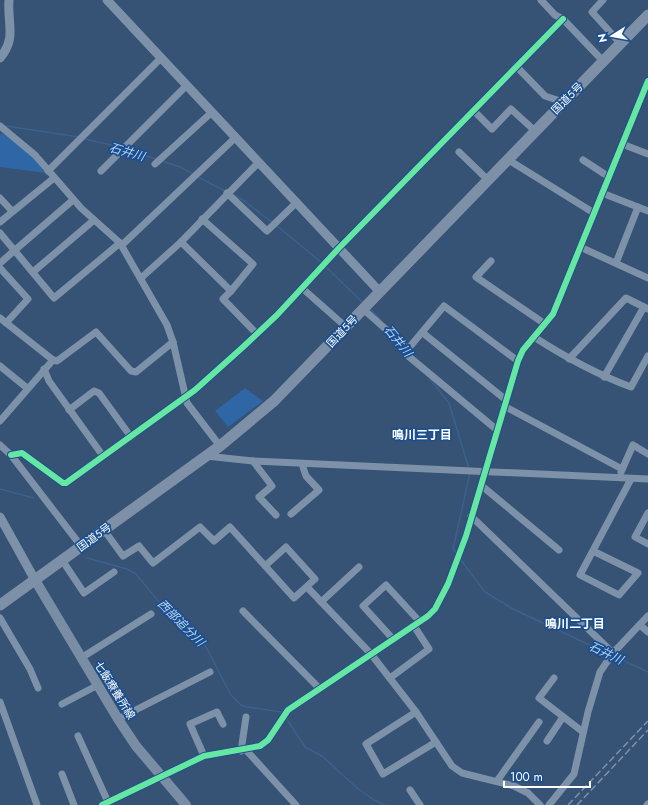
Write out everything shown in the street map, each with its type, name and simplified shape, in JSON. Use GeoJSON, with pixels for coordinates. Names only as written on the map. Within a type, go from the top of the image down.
{"type":"FeatureCollection","features":[{"type":"Feature","properties":{"kind":"highway","name":"国道5号"},"geometry":{"type":"LineString","coordinates":[[0,605],[220,446],[274,402],[507,159],[648,15]]}},
{"type":"Feature","properties":{"kind":"main road","name":"七飯療養所線"},"geometry":{"type":"LineString","coordinates":[[35,580],[118,719],[136,746],[186,805]]}},
{"type":"Feature","properties":{"kind":"street"},"geometry":{"type":"LineString","coordinates":[[0,58],[6,51],[11,32],[9,0]]}},
{"type":"Feature","properties":{"kind":"street"},"geometry":{"type":"LineString","coordinates":[[107,0],[380,292]]}},
{"type":"Feature","properties":{"kind":"street"},"geometry":{"type":"LineString","coordinates":[[541,0],[555,15],[563,19],[603,61]]}},
{"type":"Feature","properties":{"kind":"street"},"geometry":{"type":"LineString","coordinates":[[603,0],[592,12],[620,43]]}},
{"type":"Feature","properties":{"kind":"street"},"geometry":{"type":"LineString","coordinates":[[11,455],[22,453],[63,483],[66,483],[185,398],[257,334],[563,19]]}},
{"type":"Feature","properties":{"kind":"street"},"geometry":{"type":"LineString","coordinates":[[48,171],[161,58]]}},
{"type":"Feature","properties":{"kind":"street"},"geometry":{"type":"LineString","coordinates":[[516,66],[545,96],[563,102]]}},
{"type":"Feature","properties":{"kind":"street"},"geometry":{"type":"LineString","coordinates":[[78,736],[105,804],[204,756],[260,746],[268,740],[285,713],[417,624],[435,609],[448,584],[472,516],[518,361],[523,350],[553,314],[648,81]]}},
{"type":"Feature","properties":{"kind":"street"},"geometry":{"type":"LineString","coordinates":[[101,171],[186,85]]}},
{"type":"Feature","properties":{"kind":"street"},"geometry":{"type":"LineString","coordinates":[[474,111],[492,129],[511,109],[535,131]]}},
{"type":"Feature","properties":{"kind":"street"},"geometry":{"type":"LineString","coordinates":[[155,164],[212,112]]}},
{"type":"Feature","properties":{"kind":"street"},"geometry":{"type":"LineString","coordinates":[[0,126],[35,155],[73,200],[121,244],[167,325],[173,342],[187,403],[220,446]]}},
{"type":"Feature","properties":{"kind":"street"},"geometry":{"type":"LineString","coordinates":[[0,233],[54,298],[121,244],[236,137]]}},
{"type":"Feature","properties":{"kind":"street"},"geometry":{"type":"LineString","coordinates":[[622,144],[648,154]]}},
{"type":"Feature","properties":{"kind":"street"},"geometry":{"type":"LineString","coordinates":[[459,152],[488,180]]}},
{"type":"Feature","properties":{"kind":"street"},"geometry":{"type":"LineString","coordinates":[[507,159],[594,213]]}},
{"type":"Feature","properties":{"kind":"street"},"geometry":{"type":"LineString","coordinates":[[583,160],[609,177]]}},
{"type":"Feature","properties":{"kind":"street"},"geometry":{"type":"LineString","coordinates":[[141,278],[181,242],[227,193],[259,162]]}},
{"type":"Feature","properties":{"kind":"street"},"geometry":{"type":"LineString","coordinates":[[0,222],[54,178]]}},
{"type":"Feature","properties":{"kind":"street"},"geometry":{"type":"LineString","coordinates":[[227,193],[267,231],[297,202]]}},
{"type":"Feature","properties":{"kind":"street"},"geometry":{"type":"LineString","coordinates":[[602,193],[648,211]]}},
{"type":"Feature","properties":{"kind":"street"},"geometry":{"type":"LineString","coordinates":[[0,198],[12,212]]}},
{"type":"Feature","properties":{"kind":"street"},"geometry":{"type":"LineString","coordinates":[[0,263],[14,249],[73,200]]}},
{"type":"Feature","properties":{"kind":"street"},"geometry":{"type":"LineString","coordinates":[[616,263],[638,207]]}},
{"type":"Feature","properties":{"kind":"street"},"geometry":{"type":"LineString","coordinates":[[202,219],[253,264],[231,291],[222,299],[257,334]]}},
{"type":"Feature","properties":{"kind":"street"},"geometry":{"type":"LineString","coordinates":[[33,272],[94,220]]}},
{"type":"Feature","properties":{"kind":"street"},"geometry":{"type":"LineString","coordinates":[[181,242],[231,291]]}},
{"type":"Feature","properties":{"kind":"street"},"geometry":{"type":"LineString","coordinates":[[580,248],[648,277]]}},
{"type":"Feature","properties":{"kind":"street"},"geometry":{"type":"LineString","coordinates":[[491,261],[476,277],[545,324]]}},
{"type":"Feature","properties":{"kind":"street"},"geometry":{"type":"LineString","coordinates":[[0,268],[28,299],[6,323]]}},
{"type":"Feature","properties":{"kind":"street"},"geometry":{"type":"LineString","coordinates":[[302,288],[346,328]]}},
{"type":"Feature","properties":{"kind":"street"},"geometry":{"type":"LineString","coordinates":[[569,359],[626,298],[646,308],[604,378]]}},
{"type":"Feature","properties":{"kind":"street"},"geometry":{"type":"LineString","coordinates":[[497,430],[407,355],[408,349],[423,333],[444,306],[518,361]]}},
{"type":"Feature","properties":{"kind":"street"},"geometry":{"type":"LineString","coordinates":[[363,310],[408,349]]}},
{"type":"Feature","properties":{"kind":"street"},"geometry":{"type":"LineString","coordinates":[[0,318],[53,360],[57,361],[96,332],[131,371],[136,372],[173,342]]}},
{"type":"Feature","properties":{"kind":"street"},"geometry":{"type":"LineString","coordinates":[[423,333],[505,403],[622,468]]}},
{"type":"Feature","properties":{"kind":"street"},"geometry":{"type":"LineString","coordinates":[[534,337],[569,359],[604,378],[631,388],[648,356]]}},
{"type":"Feature","properties":{"kind":"street"},"geometry":{"type":"LineString","coordinates":[[1,418],[53,360]]}},
{"type":"Feature","properties":{"kind":"street"},"geometry":{"type":"LineString","coordinates":[[0,366],[27,388]]}},
{"type":"Feature","properties":{"kind":"street"},"geometry":{"type":"LineString","coordinates":[[44,369],[69,410],[103,456]]}},
{"type":"Feature","properties":{"kind":"street"},"geometry":{"type":"LineString","coordinates":[[69,410],[94,391],[99,393],[131,437]]}},
{"type":"Feature","properties":{"kind":"street"},"geometry":{"type":"LineString","coordinates":[[0,445],[11,455],[80,546]]}},
{"type":"Feature","properties":{"kind":"street"},"geometry":{"type":"LineString","coordinates":[[619,478],[633,445],[648,454]]}},
{"type":"Feature","properties":{"kind":"street"},"geometry":{"type":"LineString","coordinates":[[206,456],[302,464],[648,479]]}},
{"type":"Feature","properties":{"kind":"street"},"geometry":{"type":"LineString","coordinates":[[253,461],[272,486],[259,497],[276,515]]}},
{"type":"Feature","properties":{"kind":"street"},"geometry":{"type":"LineString","coordinates":[[291,514],[319,490],[306,476],[302,464]]}},
{"type":"Feature","properties":{"kind":"street"},"geometry":{"type":"LineString","coordinates":[[592,551],[638,573],[619,595],[580,575],[592,551],[631,479]]}},
{"type":"Feature","properties":{"kind":"street"},"geometry":{"type":"LineString","coordinates":[[482,486],[559,550]]}},
{"type":"Feature","properties":{"kind":"street"},"geometry":{"type":"LineString","coordinates":[[648,513],[635,537],[648,544]]}},
{"type":"Feature","properties":{"kind":"street"},"geometry":{"type":"LineString","coordinates":[[472,516],[613,653]]}},
{"type":"Feature","properties":{"kind":"street"},"geometry":{"type":"LineString","coordinates":[[0,517],[35,580]]}},
{"type":"Feature","properties":{"kind":"street"},"geometry":{"type":"LineString","coordinates":[[104,530],[123,556],[139,546],[153,563],[200,527],[214,541],[230,527],[265,566],[294,598],[315,579],[286,547],[265,566]]}},
{"type":"Feature","properties":{"kind":"street"},"geometry":{"type":"LineString","coordinates":[[62,560],[84,593],[114,572]]}},
{"type":"Feature","properties":{"kind":"street"},"geometry":{"type":"LineString","coordinates":[[321,602],[359,567]]}},
{"type":"Feature","properties":{"kind":"street"},"geometry":{"type":"LineString","coordinates":[[390,678],[429,649],[417,624],[386,585],[364,606],[393,639]]}},
{"type":"Feature","properties":{"kind":"street"},"geometry":{"type":"LineString","coordinates":[[306,587],[371,654],[416,712],[452,766],[462,772],[514,786],[528,793],[540,805]]}},
{"type":"Feature","properties":{"kind":"street"},"geometry":{"type":"LineString","coordinates":[[243,611],[320,688]]}},
{"type":"Feature","properties":{"kind":"street"},"geometry":{"type":"LineString","coordinates":[[81,658],[151,614]]}},
{"type":"Feature","properties":{"kind":"street"},"geometry":{"type":"LineString","coordinates":[[548,805],[574,774],[583,732],[600,672],[613,653],[648,616]]}},
{"type":"Feature","properties":{"kind":"street"},"geometry":{"type":"LineString","coordinates":[[0,618],[30,669],[38,688]]}},
{"type":"Feature","properties":{"kind":"street"},"geometry":{"type":"LineString","coordinates":[[640,625],[648,632]]}},
{"type":"Feature","properties":{"kind":"street"},"geometry":{"type":"LineString","coordinates":[[118,719],[210,672]]}},
{"type":"Feature","properties":{"kind":"street"},"geometry":{"type":"LineString","coordinates":[[554,678],[539,698],[583,732]]}},
{"type":"Feature","properties":{"kind":"street"},"geometry":{"type":"LineString","coordinates":[[62,704],[98,685]]}},
{"type":"Feature","properties":{"kind":"street"},"geometry":{"type":"LineString","coordinates":[[0,702],[37,805]]}},
{"type":"Feature","properties":{"kind":"street"},"geometry":{"type":"LineString","coordinates":[[204,756],[190,724],[217,712],[223,724]]}},
{"type":"Feature","properties":{"kind":"street"},"geometry":{"type":"LineString","coordinates":[[416,712],[366,744],[383,774],[436,742]]}},
{"type":"Feature","properties":{"kind":"street"},"geometry":{"type":"LineString","coordinates":[[246,717],[243,750],[296,805]]}},
{"type":"Feature","properties":{"kind":"street"},"geometry":{"type":"LineString","coordinates":[[547,741],[563,717]]}},
{"type":"Feature","properties":{"kind":"street"},"geometry":{"type":"LineString","coordinates":[[497,781],[539,722]]}},
{"type":"Feature","properties":{"kind":"street"},"geometry":{"type":"LineString","coordinates":[[62,774],[74,805]]}},
{"type":"Feature","properties":{"kind":"street"},"geometry":{"type":"LineString","coordinates":[[410,790],[420,805]]}},
{"type":"Feature","properties":{"kind":"shaded area"},"geometry":{"type":"Polygon","coordinates":[[[2,133],[32,155],[45,173],[0,167],[0,135],[2,133]]]}},
{"type":"Feature","properties":{"kind":"shaded area"},"geometry":{"type":"Polygon","coordinates":[[[245,388],[263,401],[228,427],[215,411],[245,388]]]}},
{"type":"Feature","properties":{"kind":"waterway","name":"石井川"},"geometry":{"type":"LineString","coordinates":[[6,126],[79,137]]}},
{"type":"Feature","properties":{"kind":"waterway","name":"石井川"},"geometry":{"type":"LineString","coordinates":[[85,139],[120,147]]}},
{"type":"Feature","properties":{"kind":"waterway","name":"石井川"},"geometry":{"type":"LineString","coordinates":[[125,149],[156,159]]}},
{"type":"Feature","properties":{"kind":"waterway","name":"石井川"},"geometry":{"type":"LineString","coordinates":[[162,161],[180,167],[193,174]]}},
{"type":"Feature","properties":{"kind":"waterway","name":"石井川"},"geometry":{"type":"LineString","coordinates":[[198,177],[225,191]]}},
{"type":"Feature","properties":{"kind":"waterway","name":"石井川"},"geometry":{"type":"LineString","coordinates":[[234,195],[273,223]]}},
{"type":"Feature","properties":{"kind":"waterway","name":"石井川"},"geometry":{"type":"LineString","coordinates":[[276,225],[322,263]]}},
{"type":"Feature","properties":{"kind":"waterway","name":"石井川"},"geometry":{"type":"LineString","coordinates":[[325,266],[362,302]]}},
{"type":"Feature","properties":{"kind":"waterway","name":"石井川"},"geometry":{"type":"LineString","coordinates":[[370,309],[380,319]]}},
{"type":"Feature","properties":{"kind":"waterway","name":"石井川"},"geometry":{"type":"LineString","coordinates":[[430,379],[449,403],[469,469]]}},
{"type":"Feature","properties":{"kind":"waterway","name":"石井川"},"geometry":{"type":"LineString","coordinates":[[457,554],[453,549],[470,473]]}},
{"type":"Feature","properties":{"kind":"waterway","name":"西部追分川"},"geometry":{"type":"LineString","coordinates":[[0,489],[34,498]]}},
{"type":"Feature","properties":{"kind":"waterway","name":"西部追分川"},"geometry":{"type":"LineString","coordinates":[[87,558],[127,569],[136,574],[169,614],[205,645],[231,695],[241,705],[281,712]]}},
{"type":"Feature","properties":{"kind":"waterway","name":"石井川"},"geometry":{"type":"LineString","coordinates":[[460,559],[485,592],[513,609],[609,654]]}},
{"type":"Feature","properties":{"kind":"waterway","name":"石井川"},"geometry":{"type":"LineString","coordinates":[[614,656],[648,672]]}},
{"type":"Feature","properties":{"kind":"waterway","name":"西部追分川"},"geometry":{"type":"LineString","coordinates":[[286,718],[305,747],[322,756],[357,788],[374,800],[385,805]]}},
{"type":"Feature","properties":{"kind":"railway"},"geometry":{"type":"LineString","coordinates":[[568,805],[648,721]]}},
{"type":"Feature","properties":{"kind":"railway"},"geometry":{"type":"LineString","coordinates":[[577,805],[648,730]]}},
{"type":"Feature","properties":{"kind":"cycle path"},"geometry":{"type":"LineString","coordinates":[[11,455],[22,453],[63,483],[66,483],[195,390],[277,315],[339,248],[563,19]]}},
{"type":"Feature","properties":{"kind":"cycle path"},"geometry":{"type":"LineString","coordinates":[[102,805],[204,756],[260,746],[268,740],[288,710],[428,616],[435,609],[448,584],[466,536],[518,361],[523,350],[553,314],[648,81]]}},
{"type":"Feature","properties":{"kind":"district","name":"鳴川三丁目"},"geometry":{"type":"Point","coordinates":[422,435]}},
{"type":"Feature","properties":{"kind":"district","name":"鳴川二丁目"},"geometry":{"type":"Point","coordinates":[575,624]}}]}
